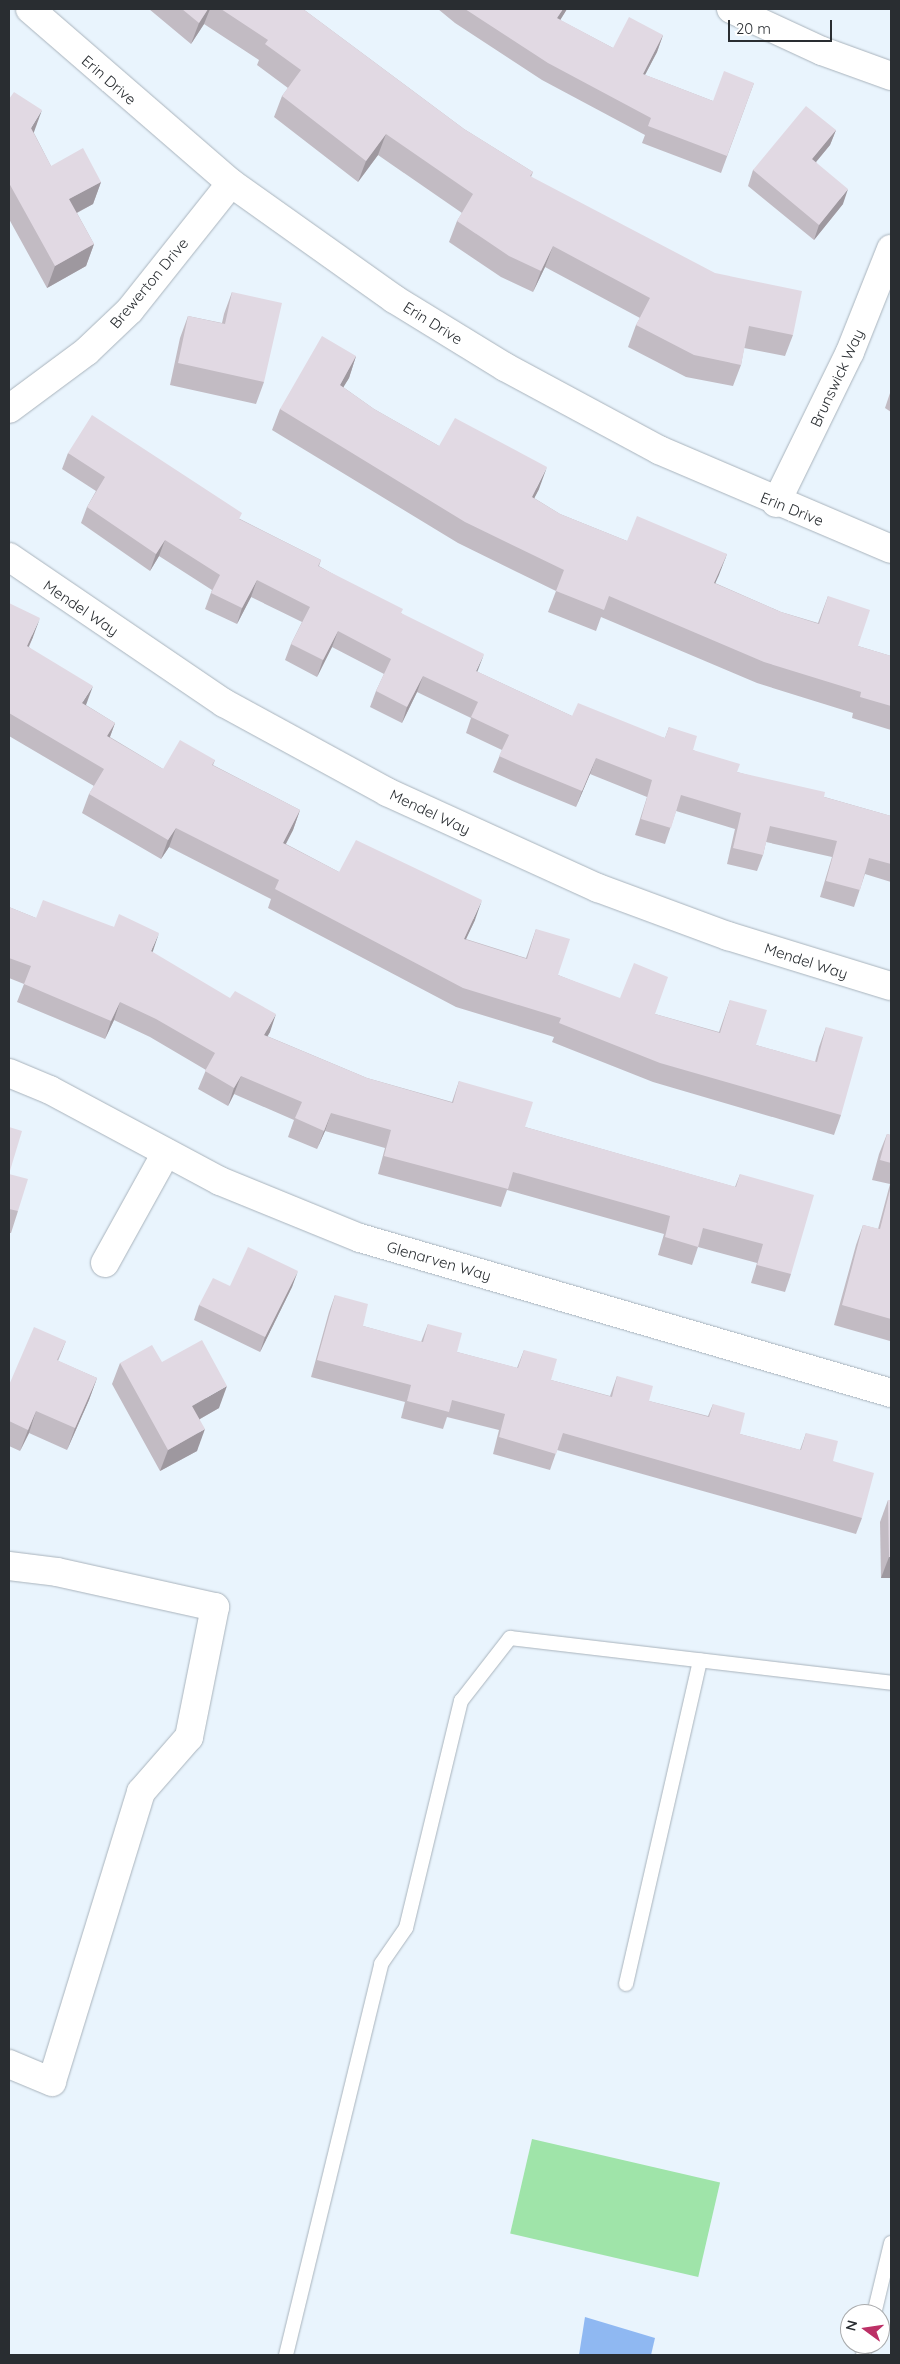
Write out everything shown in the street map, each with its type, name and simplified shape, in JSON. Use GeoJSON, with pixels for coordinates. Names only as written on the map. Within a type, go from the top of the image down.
{"type":"FeatureCollection","features":[{"type":"Feature","properties":{"kind":"street","name":"Erin Drive"},"geometry":{"type":"LineString","coordinates":[[30,9],[231,183],[394,298],[505,367],[659,450],[776,503],[891,549]]}},
{"type":"Feature","properties":{"kind":"street"},"geometry":{"type":"LineString","coordinates":[[730,9],[822,52],[891,76]]}},
{"type":"Feature","properties":{"kind":"street","name":"Brewerton Drive"},"geometry":{"type":"LineString","coordinates":[[9,410],[87,351],[130,310],[231,183]]}},
{"type":"Feature","properties":{"kind":"street","name":"Brunswick Way"},"geometry":{"type":"LineString","coordinates":[[776,503],[850,352],[891,249]]}},
{"type":"Feature","properties":{"kind":"street","name":"Mendel Way"},"geometry":{"type":"LineString","coordinates":[[9,557],[224,703],[387,792],[598,888],[728,936],[891,986]]}},
{"type":"Feature","properties":{"kind":"street","name":"Glenarven Way"},"geometry":{"type":"LineString","coordinates":[[9,1073],[50,1090],[166,1153],[289,1212],[360,1238],[891,1392]]}},
{"type":"Feature","properties":{"kind":"street"},"geometry":{"type":"LineString","coordinates":[[105,1263],[166,1153]]}},
{"type":"Feature","properties":{"kind":"street"},"geometry":{"type":"LineString","coordinates":[[9,1566],[57,1572],[216,1607],[189,1737],[141,1792],[52,2082],[9,2064]]}},
{"type":"Feature","properties":{"kind":"lane"},"geometry":{"type":"LineString","coordinates":[[286,2355],[381,1964],[406,1928],[461,1701],[510,1638],[891,1683]]}},
{"type":"Feature","properties":{"kind":"lane"},"geometry":{"type":"LineString","coordinates":[[626,1984],[700,1660]]}},
{"type":"Feature","properties":{"kind":"lane"},"geometry":{"type":"LineString","coordinates":[[876,2304],[891,2243]]}},
{"type":"Feature","properties":{"kind":"green space"},"geometry":{"type":"Polygon","coordinates":[[[532,2139],[720,2182],[698,2277],[510,2234],[532,2139]]]}},
{"type":"Feature","properties":{"kind":"water"},"geometry":{"type":"Polygon","coordinates":[[[585,2317],[655,2338],[651,2355],[579,2355],[585,2317]]]}},
{"type":"Feature","properties":{"kind":"building"},"geometry":{"type":"Polygon","coordinates":[[[182,9],[208,9],[199,23],[182,9]]]}},
{"type":"Feature","properties":{"kind":"building"},"geometry":{"type":"Polygon","coordinates":[[[221,9],[303,9],[464,129],[533,172],[530,176],[715,273],[802,291],[793,335],[749,326],[741,365],[694,355],[636,325],[650,298],[553,246],[541,271],[509,256],[457,221],[473,194],[386,134],[366,161],[282,96],[301,70],[265,44],[268,40],[221,9]]]}},
{"type":"Feature","properties":{"kind":"building"},"geometry":{"type":"Polygon","coordinates":[[[465,9],[563,9],[557,18],[613,48],[629,17],[663,35],[643,74],[713,101],[724,71],[754,83],[727,156],[648,126],[651,118],[548,63],[465,9]]]}},
{"type":"Feature","properties":{"kind":"building"},"geometry":{"type":"Polygon","coordinates":[[[14,92],[42,110],[31,128],[51,166],[83,148],[101,182],[69,199],[94,244],[55,266],[9,183],[9,99],[14,92]]]}},
{"type":"Feature","properties":{"kind":"building"},"geometry":{"type":"Polygon","coordinates":[[[806,106],[836,130],[812,159],[848,189],[819,225],[753,170],[806,106]]]}},
{"type":"Feature","properties":{"kind":"building"},"geometry":{"type":"Polygon","coordinates":[[[232,292],[282,303],[264,382],[178,363],[188,316],[225,324],[232,292]]]}},
{"type":"Feature","properties":{"kind":"building"},"geometry":{"type":"Polygon","coordinates":[[[322,336],[356,356],[340,385],[374,409],[439,446],[455,418],[547,467],[532,497],[560,514],[627,541],[637,516],[727,554],[714,583],[781,612],[819,624],[828,596],[870,610],[858,646],[891,656],[891,706],[860,697],[861,692],[764,662],[609,596],[604,610],[556,591],[564,570],[465,522],[280,409],[322,336]]]}},
{"type":"Feature","properties":{"kind":"building"},"geometry":{"type":"Polygon","coordinates":[[[92,415],[242,513],[239,519],[321,560],[318,566],[403,609],[401,613],[484,654],[476,671],[572,716],[578,703],[665,738],[669,727],[697,736],[693,750],[740,764],[737,772],[825,792],[824,797],[891,816],[891,864],[869,858],[860,890],[826,881],[837,841],[770,826],[763,855],[733,848],[741,813],[681,795],[671,828],[641,819],[652,780],[596,758],[582,791],[499,756],[509,735],[471,717],[478,702],[423,676],[407,707],[376,691],[391,659],[338,631],[323,660],[291,644],[310,607],[257,580],[242,608],[211,593],[220,575],[165,540],[156,554],[87,507],[105,477],[68,453],[92,415]]]}},
{"type":"Feature","properties":{"kind":"building"},"geometry":{"type":"Polygon","coordinates":[[[9,603],[40,618],[27,646],[93,686],[82,703],[115,723],[107,736],[163,769],[180,740],[215,760],[212,765],[300,810],[283,843],[339,872],[356,840],[482,900],[464,939],[527,959],[536,929],[570,939],[558,975],[620,998],[634,963],[668,977],[655,1014],[720,1033],[730,1000],[767,1010],[756,1045],[817,1062],[826,1027],[863,1037],[841,1115],[660,1063],[559,1023],[561,1018],[463,988],[275,889],[279,880],[176,828],[168,840],[89,794],[104,769],[9,713],[9,603]]]}},
{"type":"Feature","properties":{"kind":"building"},"geometry":{"type":"Polygon","coordinates":[[[43,900],[114,927],[119,914],[159,933],[151,951],[230,998],[235,991],[276,1014],[264,1035],[367,1078],[453,1103],[459,1081],[533,1102],[525,1127],[736,1187],[740,1174],[814,1195],[791,1274],[757,1265],[763,1244],[703,1228],[698,1247],[665,1237],[670,1216],[513,1172],[508,1189],[384,1156],[391,1130],[331,1113],[324,1131],[295,1118],[302,1102],[241,1076],[234,1088],[205,1071],[215,1053],[156,1019],[120,1002],[111,1021],[24,984],[31,966],[9,958],[9,907],[36,918],[43,900]]]}},
{"type":"Feature","properties":{"kind":"building"},"geometry":{"type":"Polygon","coordinates":[[[9,1127],[22,1131],[9,1174],[9,1127]]]}},
{"type":"Feature","properties":{"kind":"building"},"geometry":{"type":"Polygon","coordinates":[[[887,1134],[891,1135],[891,1163],[880,1160],[887,1134]]]}},
{"type":"Feature","properties":{"kind":"building"},"geometry":{"type":"Polygon","coordinates":[[[9,1174],[28,1179],[18,1211],[9,1209],[9,1174]]]}},
{"type":"Feature","properties":{"kind":"building"},"geometry":{"type":"Polygon","coordinates":[[[891,1186],[891,1319],[842,1305],[863,1225],[880,1229],[891,1186]]]}},
{"type":"Feature","properties":{"kind":"building"},"geometry":{"type":"Polygon","coordinates":[[[248,1247],[298,1271],[265,1337],[199,1305],[213,1278],[230,1286],[248,1247]]]}},
{"type":"Feature","properties":{"kind":"building"},"geometry":{"type":"Polygon","coordinates":[[[335,1295],[368,1304],[363,1326],[423,1342],[428,1324],[462,1333],[457,1352],[518,1368],[524,1350],[557,1359],[551,1380],[612,1397],[617,1376],[653,1386],[649,1401],[709,1417],[713,1404],[745,1413],[740,1434],[801,1450],[806,1433],[838,1441],[833,1461],[874,1473],[862,1518],[563,1433],[556,1454],[499,1437],[505,1414],[452,1400],[449,1412],[407,1401],[411,1385],[317,1360],[335,1295]]]}},
{"type":"Feature","properties":{"kind":"building"},"geometry":{"type":"Polygon","coordinates":[[[34,1327],[66,1341],[57,1360],[97,1378],[75,1428],[36,1411],[28,1430],[9,1421],[9,1385],[34,1327]]]}},
{"type":"Feature","properties":{"kind":"building"},"geometry":{"type":"Polygon","coordinates":[[[202,1340],[227,1386],[192,1406],[205,1429],[168,1450],[120,1363],[152,1345],[162,1362],[202,1340]]]}},
{"type":"Feature","properties":{"kind":"building"},"geometry":{"type":"Polygon","coordinates":[[[888,1500],[891,1500],[891,1557],[889,1557],[888,1500]]]}}]}
